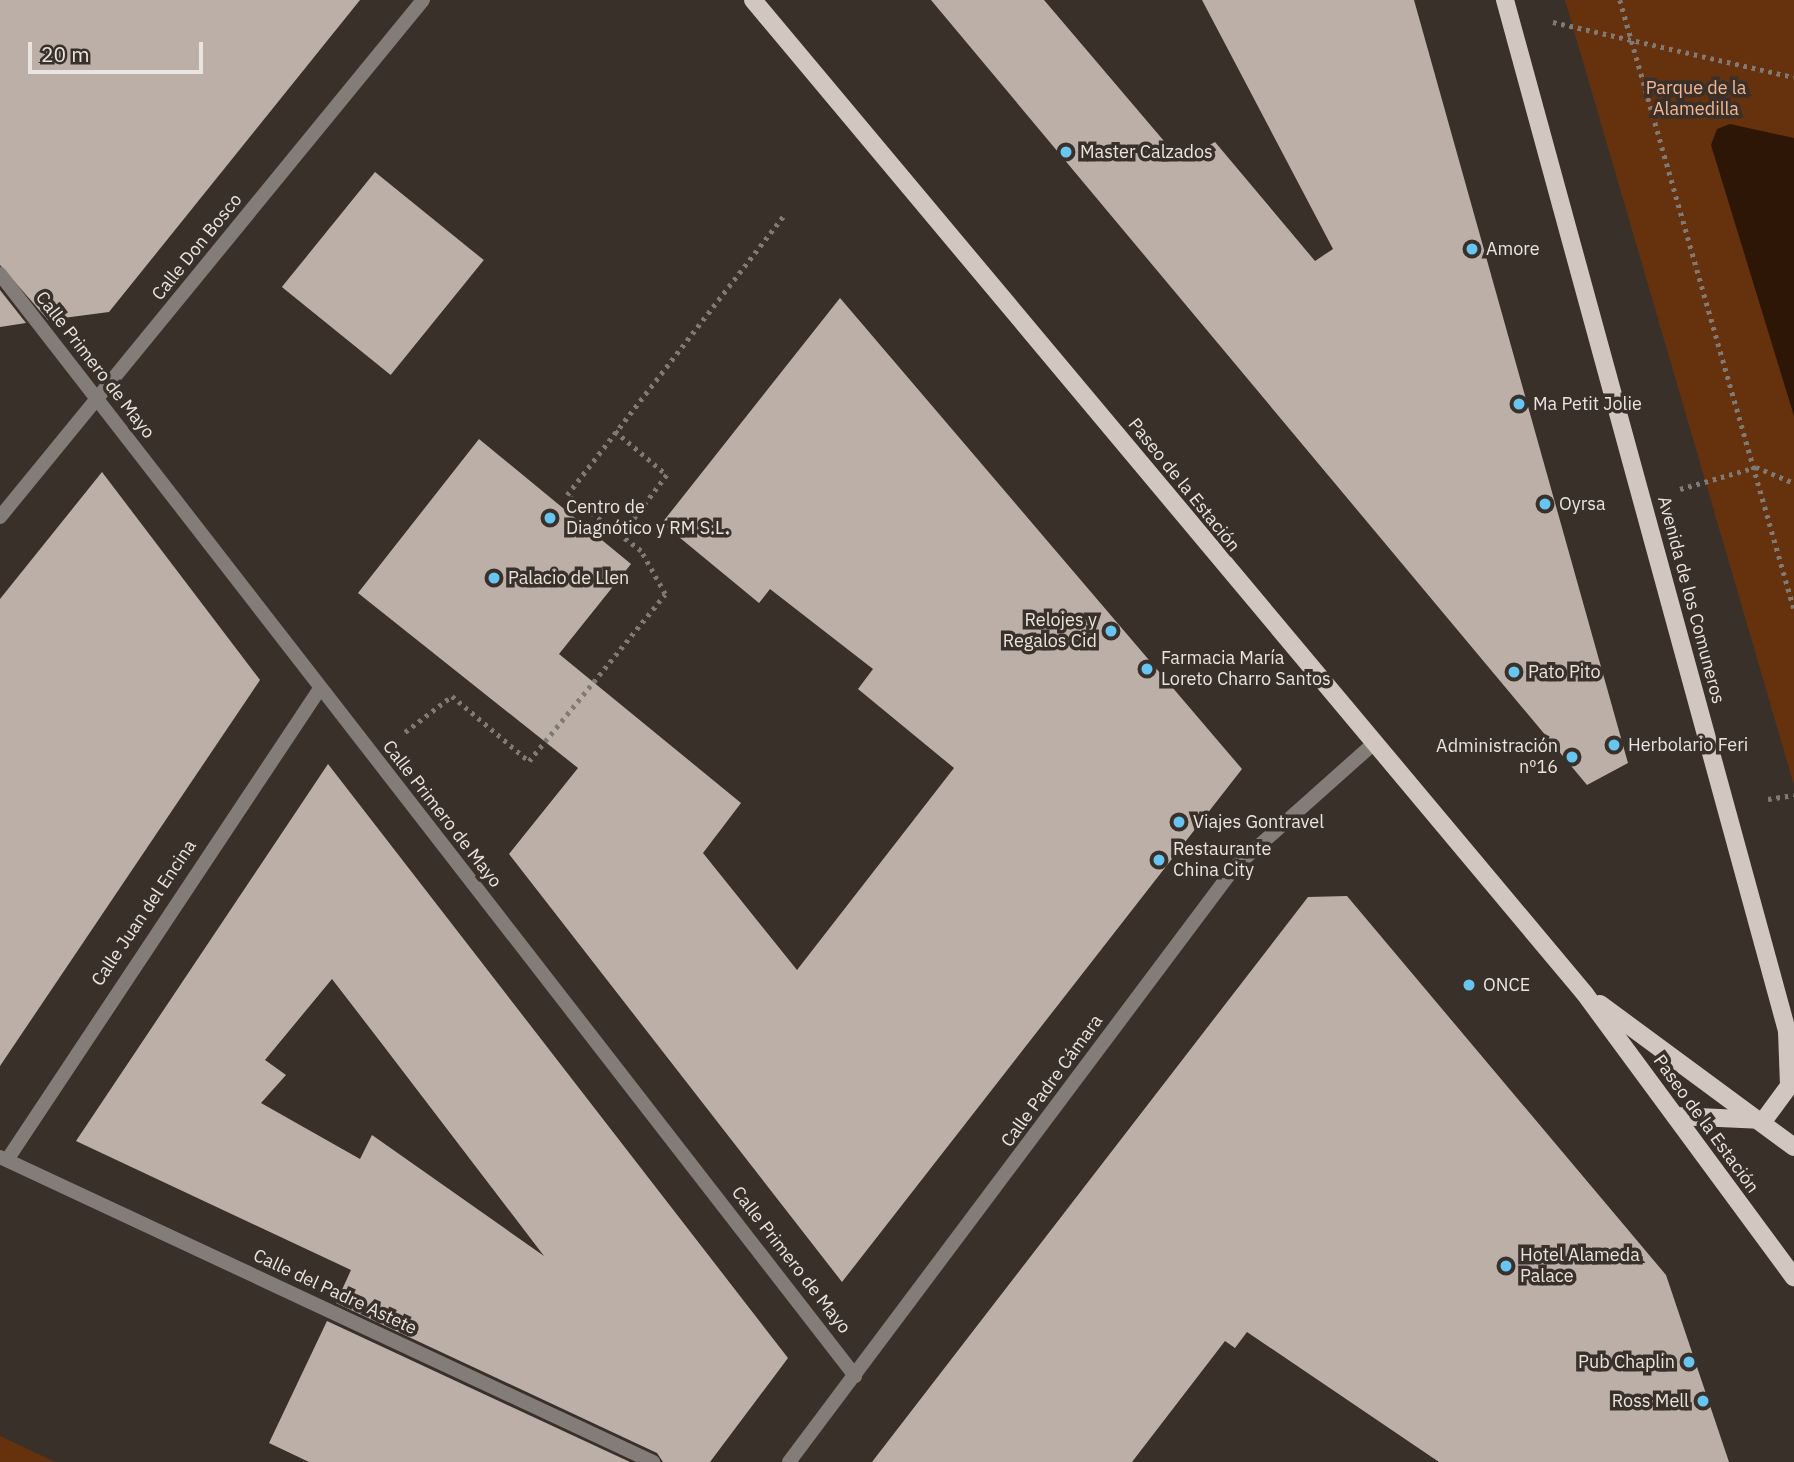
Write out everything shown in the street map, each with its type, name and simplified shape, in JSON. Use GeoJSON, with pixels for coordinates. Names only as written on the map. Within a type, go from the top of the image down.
{"type":"FeatureCollection","features":[{"type":"Feature","properties":{"kind":"main road","name":"Paseo de la Estación"},"geometry":{"type":"LineString","coordinates":[[753,0],[1371,746],[1585,994],[1794,1277]]}},
{"type":"Feature","properties":{"kind":"main road","name":"Avenida de los Comuneros"},"geometry":{"type":"LineString","coordinates":[[1505,0],[1787,1031],[1789,1086],[1764,1121]]}},
{"type":"Feature","properties":{"kind":"main road","name":"Paseo de la Estación"},"geometry":{"type":"LineString","coordinates":[[1585,994],[1764,1121],[1794,1147]]}},
{"type":"Feature","properties":{"kind":"main road"},"geometry":{"type":"LineString","coordinates":[[1675,1116],[1764,1121]]}},
{"type":"Feature","properties":{"kind":"street","name":"Calle Don Bosco"},"geometry":{"type":"LineString","coordinates":[[0,517],[423,0]]}},
{"type":"Feature","properties":{"kind":"street","name":"Calle Primero de Mayo"},"geometry":{"type":"LineString","coordinates":[[0,274],[319,690],[855,1376]]}},
{"type":"Feature","properties":{"kind":"street","name":"Calle Juan del Encina"},"geometry":{"type":"LineString","coordinates":[[3,1159],[319,690]]}},
{"type":"Feature","properties":{"kind":"street","name":"Calle Padre Cámara"},"geometry":{"type":"LineString","coordinates":[[789,1462],[1235,867],[1371,746]]}},
{"type":"Feature","properties":{"kind":"street","name":"Calle del Padre Astete"},"geometry":{"type":"LineString","coordinates":[[3,1159],[653,1462]]}},
{"type":"Feature","properties":{"kind":"path"},"geometry":{"type":"LineString","coordinates":[[1620,0],[1756,467],[1794,609]]}},
{"type":"Feature","properties":{"kind":"path"},"geometry":{"type":"LineString","coordinates":[[1552,22],[1630,36],[1794,77]]}},
{"type":"Feature","properties":{"kind":"path"},"geometry":{"type":"LineString","coordinates":[[405,732],[452,696],[529,761],[665,594],[641,551],[567,495],[785,214]]}},
{"type":"Feature","properties":{"kind":"path"},"geometry":{"type":"LineString","coordinates":[[615,431],[667,475],[621,537]]}},
{"type":"Feature","properties":{"kind":"path"},"geometry":{"type":"LineString","coordinates":[[1679,489],[1756,467],[1794,483]]}},
{"type":"Feature","properties":{"kind":"path"},"geometry":{"type":"LineString","coordinates":[[1768,799],[1794,796]]}},
{"type":"Feature","properties":{"kind":"green space","name":"Parque de la Alamedilla"},"geometry":{"type":"Polygon","coordinates":[[[1565,0],[1794,0],[1794,785],[1565,0]]]}},
{"type":"Feature","properties":{"kind":"green space"},"geometry":{"type":"Polygon","coordinates":[[[0,1436],[55,1462],[0,1462],[0,1436]]]}},
{"type":"Feature","properties":{"kind":"shaded area"},"geometry":{"type":"Polygon","coordinates":[[[1730,124],[1794,138],[1794,416],[1711,145],[1717,129],[1730,124]]]}},
{"type":"Feature","properties":{"kind":"building"},"geometry":{"type":"Polygon","coordinates":[[[0,0],[360,0],[109,312],[48,320],[0,265],[0,0]]]}},
{"type":"Feature","properties":{"kind":"building"},"geometry":{"type":"Polygon","coordinates":[[[931,0],[1044,0],[1181,161],[1215,142],[1315,261],[1333,249],[1202,0],[1414,0],[1628,763],[1587,785],[931,0]]]}},
{"type":"Feature","properties":{"kind":"building"},"geometry":{"type":"Polygon","coordinates":[[[375,172],[484,260],[391,375],[282,287],[375,172]]]}},
{"type":"Feature","properties":{"kind":"building"},"geometry":{"type":"Polygon","coordinates":[[[0,290],[26,323],[0,327],[0,290]]]}},
{"type":"Feature","properties":{"kind":"building"},"geometry":{"type":"Polygon","coordinates":[[[840,298],[1242,769],[842,1282],[509,854],[578,768],[358,593],[479,439],[631,564],[559,654],[741,803],[703,853],[797,970],[954,768],[858,689],[873,669],[770,589],[759,603],[662,523],[840,298]]]}},
{"type":"Feature","properties":{"kind":"building"},"geometry":{"type":"Polygon","coordinates":[[[102,472],[260,680],[0,1066],[0,599],[102,472]]]}},
{"type":"Feature","properties":{"kind":"building"},"geometry":{"type":"Polygon","coordinates":[[[328,764],[788,1358],[710,1462],[663,1462],[657,1453],[336,1303],[351,1270],[76,1141],[328,764]],[[332,979],[265,1060],[286,1075],[261,1103],[360,1159],[372,1135],[544,1256],[332,979]]]}},
{"type":"Feature","properties":{"kind":"building"},"geometry":{"type":"Polygon","coordinates":[[[1347,896],[1666,1275],[1729,1462],[1439,1462],[1247,1332],[1235,1348],[1225,1341],[1132,1462],[872,1462],[1308,897],[1347,896]]]}},
{"type":"Feature","properties":{"kind":"building"},"geometry":{"type":"Polygon","coordinates":[[[327,1321],[630,1462],[309,1462],[269,1443],[327,1321]]]}},
{"type":"Feature","properties":{"kind":"place","name":"Master Calzados"},"geometry":{"type":"Point","coordinates":[1066,152]}},
{"type":"Feature","properties":{"kind":"place","name":"Amore"},"geometry":{"type":"Point","coordinates":[1472,249]}},
{"type":"Feature","properties":{"kind":"place","name":"Ma Petit Jolie"},"geometry":{"type":"Point","coordinates":[1519,404]}},
{"type":"Feature","properties":{"kind":"place","name":"Oyrsa"},"geometry":{"type":"Point","coordinates":[1545,504]}},
{"type":"Feature","properties":{"kind":"place","name":"Centro de Diagnótico y RM S.L."},"geometry":{"type":"Point","coordinates":[550,518]}},
{"type":"Feature","properties":{"kind":"place","name":"Palacio de Llen"},"geometry":{"type":"Point","coordinates":[494,578]}},
{"type":"Feature","properties":{"kind":"place","name":"Relojes y Regalos Cid"},"geometry":{"type":"Point","coordinates":[1111,631]}},
{"type":"Feature","properties":{"kind":"place","name":"Farmacia María Loreto Charro Santos"},"geometry":{"type":"Point","coordinates":[1147,669]}},
{"type":"Feature","properties":{"kind":"place","name":"Pato Pito"},"geometry":{"type":"Point","coordinates":[1514,672]}},
{"type":"Feature","properties":{"kind":"place","name":"Herbolario Feri"},"geometry":{"type":"Point","coordinates":[1614,745]}},
{"type":"Feature","properties":{"kind":"place","name":"Administración nº16"},"geometry":{"type":"Point","coordinates":[1572,757]}},
{"type":"Feature","properties":{"kind":"place","name":"Viajes Gontravel"},"geometry":{"type":"Point","coordinates":[1179,822]}},
{"type":"Feature","properties":{"kind":"place","name":"Restaurante China City"},"geometry":{"type":"Point","coordinates":[1159,860]}},
{"type":"Feature","properties":{"kind":"place","name":"ONCE"},"geometry":{"type":"Point","coordinates":[1469,985]}},
{"type":"Feature","properties":{"kind":"place","name":"Hotel Alameda Palace"},"geometry":{"type":"Point","coordinates":[1506,1266]}},
{"type":"Feature","properties":{"kind":"place","name":"Pub Chaplin"},"geometry":{"type":"Point","coordinates":[1689,1362]}},
{"type":"Feature","properties":{"kind":"place","name":"Ross Mell"},"geometry":{"type":"Point","coordinates":[1703,1401]}}]}
